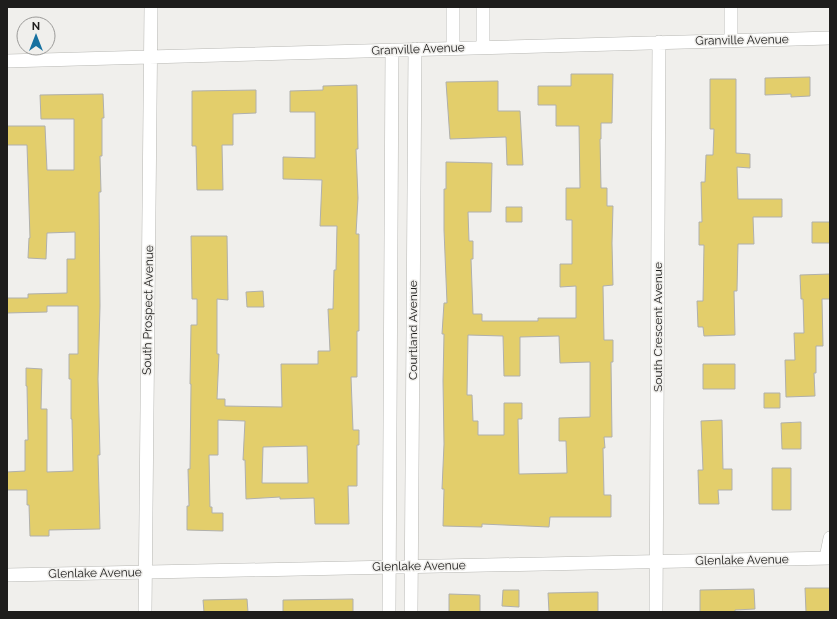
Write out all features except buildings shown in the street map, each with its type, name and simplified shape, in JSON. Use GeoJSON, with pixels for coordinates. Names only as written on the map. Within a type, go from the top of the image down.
{"type":"FeatureCollection","features":[{"type":"Feature","properties":{"kind":"street","name":"South Prospect Avenue"},"geometry":{"type":"LineString","coordinates":[[146,612],[151,7]]}},
{"type":"Feature","properties":{"kind":"street"},"geometry":{"type":"LineString","coordinates":[[453,7],[453,48]]}},
{"type":"Feature","properties":{"kind":"street"},"geometry":{"type":"LineString","coordinates":[[483,7],[483,47]]}},
{"type":"Feature","properties":{"kind":"street"},"geometry":{"type":"LineString","coordinates":[[731,41],[732,7]]}},
{"type":"Feature","properties":{"kind":"street","name":"Granville Avenue"},"geometry":{"type":"LineString","coordinates":[[7,61],[830,38]]}},
{"type":"Feature","properties":{"kind":"street","name":"South Crescent Avenue"},"geometry":{"type":"LineString","coordinates":[[656,612],[659,42]]}},
{"type":"Feature","properties":{"kind":"street","name":"Courtland Avenue"},"geometry":{"type":"LineString","coordinates":[[411,612],[415,49]]}},
{"type":"Feature","properties":{"kind":"street","name":"Courtland Avenue"},"geometry":{"type":"LineString","coordinates":[[389,612],[392,50]]}},
{"type":"Feature","properties":{"kind":"street"},"geometry":{"type":"LineString","coordinates":[[828,558],[830,538]]}},
{"type":"Feature","properties":{"kind":"street","name":"Glenlake Avenue"},"geometry":{"type":"LineString","coordinates":[[7,575],[828,558]]}}]}
